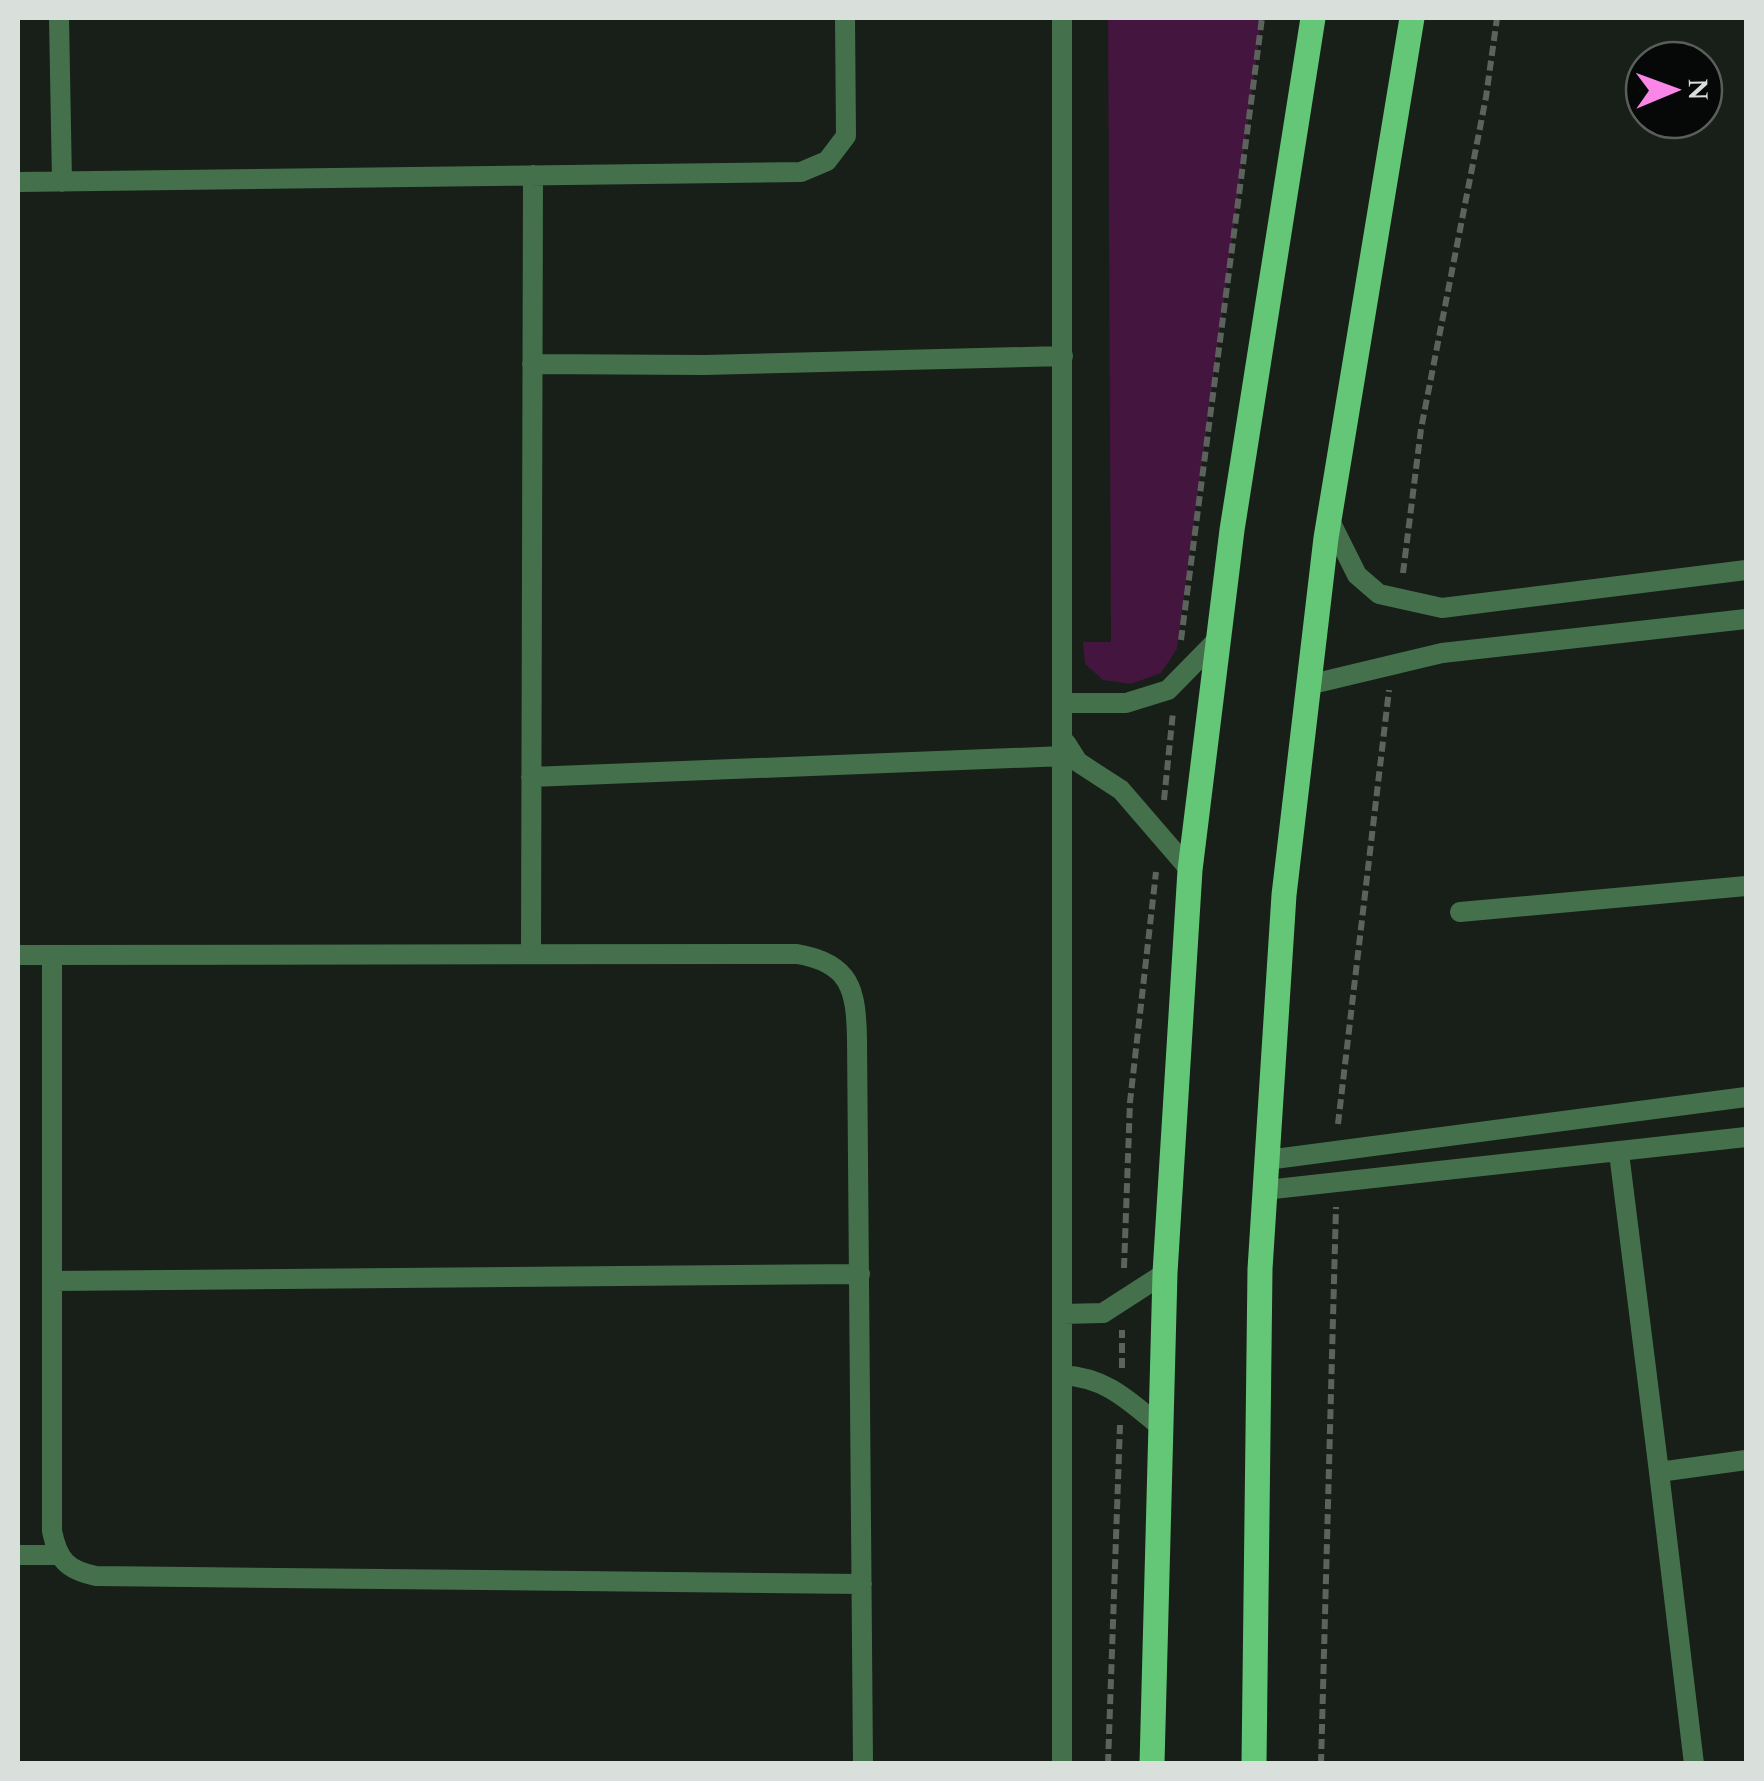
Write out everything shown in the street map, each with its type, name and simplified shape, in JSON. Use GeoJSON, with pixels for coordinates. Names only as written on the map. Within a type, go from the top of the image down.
{"type":"FeatureCollection","features":[{"type":"Feature","properties":{"kind":"main road"},"geometry":{"type":"LineString","coordinates":[[1152,1764],[1165,1273],[1190,870],[1232,530],[1313,18]]}},
{"type":"Feature","properties":{"kind":"main road"},"geometry":{"type":"LineString","coordinates":[[1254,1764],[1260,1270],[1284,895],[1329,519],[1412,18]]}},
{"type":"Feature","properties":{"kind":"street"},"geometry":{"type":"LineString","coordinates":[[59,18],[62,182]]}},
{"type":"Feature","properties":{"kind":"street"},"geometry":{"type":"LineString","coordinates":[[18,182],[800,172],[827,160],[846,136],[846,18]]}},
{"type":"Feature","properties":{"kind":"street"},"geometry":{"type":"LineString","coordinates":[[1062,18],[1062,1764]]}},
{"type":"Feature","properties":{"kind":"street"},"geometry":{"type":"LineString","coordinates":[[531,954],[532,176]]}},
{"type":"Feature","properties":{"kind":"street"},"geometry":{"type":"LineString","coordinates":[[532,364],[704,365],[1064,356]]}},
{"type":"Feature","properties":{"kind":"street"},"geometry":{"type":"LineString","coordinates":[[1329,519],[1358,576],[1379,594],[1442,608],[1746,570]]}},
{"type":"Feature","properties":{"kind":"street"},"geometry":{"type":"LineString","coordinates":[[1308,685],[1442,653],[1746,619]]}},
{"type":"Feature","properties":{"kind":"street"},"geometry":{"type":"LineString","coordinates":[[1064,703],[1126,704],[1168,690],[1219,638]]}},
{"type":"Feature","properties":{"kind":"street"},"geometry":{"type":"LineString","coordinates":[[531,777],[1064,748],[1078,762],[1122,790],[1190,870]]}},
{"type":"Feature","properties":{"kind":"street"},"geometry":{"type":"LineString","coordinates":[[1460,912],[1746,886]]}},
{"type":"Feature","properties":{"kind":"street"},"geometry":{"type":"LineString","coordinates":[[18,955],[797,954],[821,958],[842,972],[856,999],[863,1764]]}},
{"type":"Feature","properties":{"kind":"street"},"geometry":{"type":"LineString","coordinates":[[52,955],[52,1531],[57,1555],[72,1571],[96,1576],[862,1584]]}},
{"type":"Feature","properties":{"kind":"street"},"geometry":{"type":"LineString","coordinates":[[1267,1160],[1746,1097]]}},
{"type":"Feature","properties":{"kind":"street"},"geometry":{"type":"LineString","coordinates":[[1265,1190],[1746,1137]]}},
{"type":"Feature","properties":{"kind":"street"},"geometry":{"type":"LineString","coordinates":[[1619,1152],[1694,1764]]}},
{"type":"Feature","properties":{"kind":"street"},"geometry":{"type":"LineString","coordinates":[[1063,1314],[1103,1313],[1165,1273]]}},
{"type":"Feature","properties":{"kind":"street"},"geometry":{"type":"LineString","coordinates":[[52,1281],[860,1274]]}},
{"type":"Feature","properties":{"kind":"street"},"geometry":{"type":"LineString","coordinates":[[1063,1375],[1090,1377],[1112,1388],[1161,1426]]}},
{"type":"Feature","properties":{"kind":"street"},"geometry":{"type":"LineString","coordinates":[[1659,1472],[1746,1460]]}},
{"type":"Feature","properties":{"kind":"street"},"geometry":{"type":"LineString","coordinates":[[18,1555],[57,1555]]}},
{"type":"Feature","properties":{"kind":"path"},"geometry":{"type":"LineString","coordinates":[[1400,599],[1421,429],[1486,96],[1497,18]]}},
{"type":"Feature","properties":{"kind":"path"},"geometry":{"type":"LineString","coordinates":[[1338,1150],[1339,1099],[1392,664]]}},
{"type":"Feature","properties":{"kind":"path"},"geometry":{"type":"LineString","coordinates":[[1320,1764],[1337,1183]]}},
{"type":"Feature","properties":{"kind":"shaded area"},"geometry":{"type":"Polygon","coordinates":[[[1108,18],[1262,18],[1177,649],[1161,673],[1131,684],[1103,680],[1085,664],[1083,642],[1111,642],[1108,18]]]}}]}
